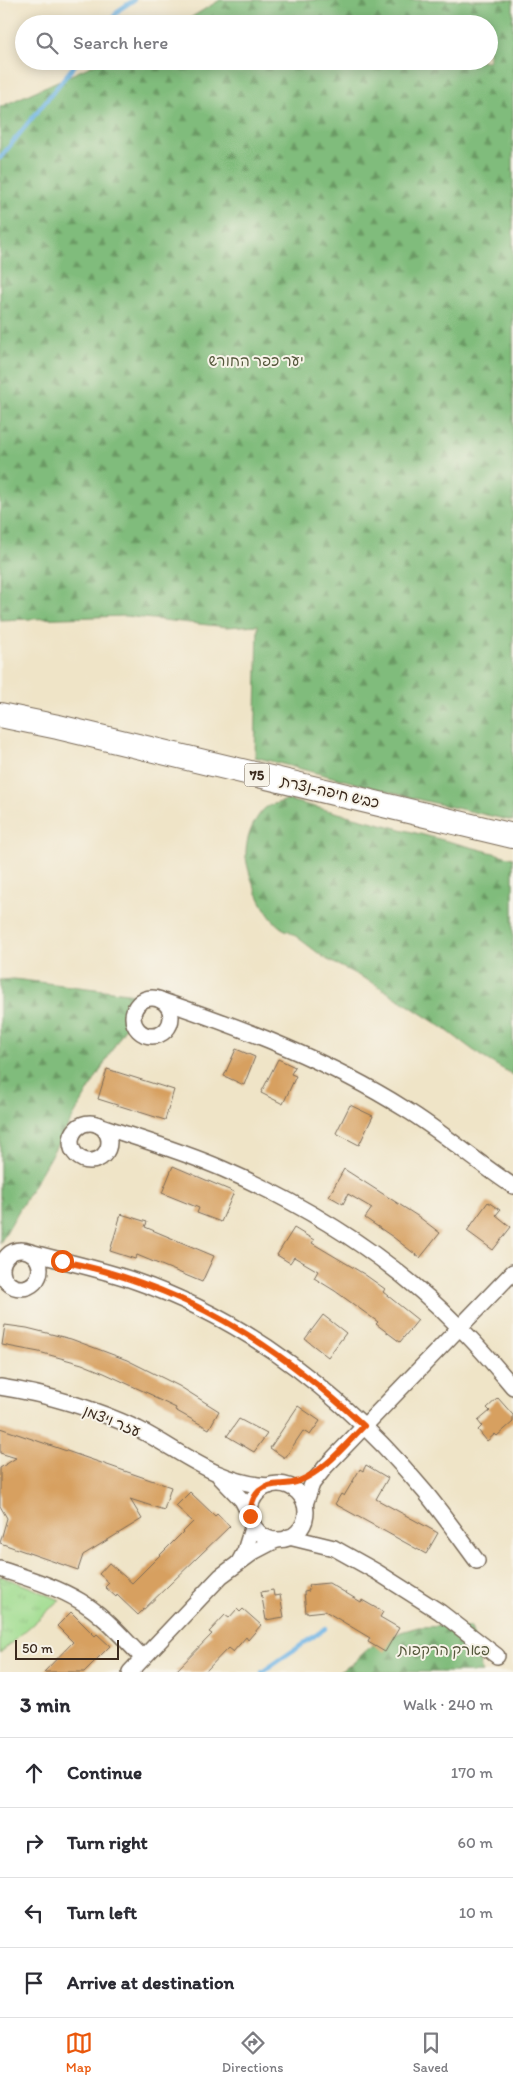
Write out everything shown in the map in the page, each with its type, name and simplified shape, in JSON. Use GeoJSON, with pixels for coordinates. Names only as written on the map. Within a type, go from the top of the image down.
{"type":"FeatureCollection","features":[{"type":"Feature","properties":{"kind":"highway","name":"כביש חיפה-נצרת"},"geometry":{"type":"LineString","coordinates":[[0,715],[58,727],[513,836]]}},
{"type":"Feature","properties":{"kind":"street"},"geometry":{"type":"LineString","coordinates":[[206,1016],[184,1016],[177,1018],[163,1032],[153,1036],[139,1031],[134,1022],[134,1012],[139,1002],[149,998],[160,1000],[206,1016],[277,1042],[343,1073],[426,1122],[513,1186]]}},
{"type":"Feature","properties":{"kind":"street"},"geometry":{"type":"LineString","coordinates":[[160,1000],[165,1003],[170,1013],[170,1024]]}},
{"type":"Feature","properties":{"kind":"street"},"geometry":{"type":"LineString","coordinates":[[146,1140],[127,1138],[118,1141],[107,1148],[101,1157],[91,1160],[76,1155],[71,1147],[71,1136],[77,1127],[87,1123],[98,1124],[146,1140],[222,1168],[311,1212],[400,1273],[460,1328],[513,1387]]}},
{"type":"Feature","properties":{"kind":"street"},"geometry":{"type":"LineString","coordinates":[[98,1124],[106,1132],[107,1148]]}},
{"type":"Feature","properties":{"kind":"street"},"geometry":{"type":"LineString","coordinates":[[493,1172],[513,1192]]}},
{"type":"Feature","properties":{"kind":"street"},"geometry":{"type":"LineString","coordinates":[[30,1252],[38,1260],[40,1271],[36,1281],[27,1287],[17,1288],[5,1279],[3,1264],[8,1255],[19,1250],[30,1252],[135,1280],[221,1318],[262,1343],[310,1378],[364,1426],[424,1490],[477,1561]]}},
{"type":"Feature","properties":{"kind":"street"},"geometry":{"type":"LineString","coordinates":[[40,1271],[62,1261]]}},
{"type":"Feature","properties":{"kind":"street"},"geometry":{"type":"LineString","coordinates":[[130,1672],[221,1576],[255,1551],[300,1530],[312,1484],[326,1466],[512,1275]]}},
{"type":"Feature","properties":{"kind":"street","name":"עזר ויצמן"},"geometry":{"type":"LineString","coordinates":[[0,1386],[56,1400],[137,1429],[217,1474]]}},
{"type":"Feature","properties":{"kind":"street"},"geometry":{"type":"LineString","coordinates":[[287,1486],[326,1466]]}},
{"type":"Feature","properties":{"kind":"street"},"geometry":{"type":"LineString","coordinates":[[217,1474],[235,1481],[269,1486]]}},
{"type":"Feature","properties":{"kind":"street"},"geometry":{"type":"LineString","coordinates":[[217,1474],[242,1500],[259,1532],[267,1538],[334,1548]]}},
{"type":"Feature","properties":{"kind":"street"},"geometry":{"type":"LineString","coordinates":[[238,1563],[245,1552],[252,1520],[250,1506],[254,1498],[260,1490],[269,1486],[278,1484],[287,1486],[295,1490],[318,1535],[334,1548],[419,1598],[496,1656]]}},
{"type":"Feature","properties":{"kind":"street"},"geometry":{"type":"LineString","coordinates":[[0,1569],[63,1592],[80,1601],[95,1612],[143,1658]]}},
{"type":"Feature","properties":{"kind":"green space","name":"יער כפר החורש"},"geometry":{"type":"Polygon","coordinates":[[[220,0],[513,0],[513,821],[421,800],[255,757],[258,625],[227,627],[125,616],[0,620],[0,107],[82,70],[498,70],[498,15],[195,15],[220,0]]]}},
{"type":"Feature","properties":{"kind":"green space"},"geometry":{"type":"Polygon","coordinates":[[[288,800],[513,858],[513,1075],[481,1056],[442,1027],[375,984],[326,959],[289,931],[281,928],[274,921],[260,900],[251,877],[246,857],[247,845],[253,826],[263,810],[271,805],[288,800]]]}},
{"type":"Feature","properties":{"kind":"green space"},"geometry":{"type":"Polygon","coordinates":[[[14,979],[144,995],[0,1243],[0,980],[14,979]]]}},
{"type":"Feature","properties":{"kind":"green space"},"geometry":{"type":"Polygon","coordinates":[[[0,1576],[60,1600],[0,1653],[0,1576]]]}},
{"type":"Feature","properties":{"kind":"green space","name":"פארק הרקפות"},"geometry":{"type":"Polygon","coordinates":[[[418,1627],[471,1627],[482,1672],[339,1672],[352,1664],[370,1647],[401,1632],[418,1627]]]}},
{"type":"Feature","properties":{"kind":"building"},"geometry":{"type":"Polygon","coordinates":[[[236,1049],[255,1057],[244,1085],[224,1076],[236,1049]]]}},
{"type":"Feature","properties":{"kind":"building"},"geometry":{"type":"Polygon","coordinates":[[[278,1059],[295,1067],[291,1074],[296,1076],[283,1104],[261,1093],[278,1059]]]}},
{"type":"Feature","properties":{"kind":"building"},"geometry":{"type":"Polygon","coordinates":[[[107,1069],[174,1090],[165,1120],[98,1099],[107,1069]]]}},
{"type":"Feature","properties":{"kind":"building"},"geometry":{"type":"Polygon","coordinates":[[[350,1105],[373,1116],[359,1145],[336,1133],[350,1105]]]}},
{"type":"Feature","properties":{"kind":"building"},"geometry":{"type":"Polygon","coordinates":[[[173,1166],[234,1192],[221,1222],[197,1213],[199,1208],[162,1193],[173,1166]]]}},
{"type":"Feature","properties":{"kind":"building"},"geometry":{"type":"Polygon","coordinates":[[[344,1169],[419,1217],[440,1233],[420,1258],[365,1218],[372,1208],[348,1194],[343,1204],[329,1196],[344,1169]]]}},
{"type":"Feature","properties":{"kind":"building"},"geometry":{"type":"Polygon","coordinates":[[[488,1202],[500,1210],[496,1215],[511,1227],[493,1250],[467,1231],[488,1202]]]}},
{"type":"Feature","properties":{"kind":"building"},"geometry":{"type":"Polygon","coordinates":[[[121,1214],[147,1222],[145,1227],[214,1256],[202,1282],[137,1255],[135,1259],[110,1251],[121,1214]]]}},
{"type":"Feature","properties":{"kind":"building"},"geometry":{"type":"Polygon","coordinates":[[[294,1228],[314,1240],[312,1243],[385,1289],[383,1292],[418,1320],[400,1342],[376,1324],[378,1322],[314,1278],[318,1271],[294,1257],[290,1263],[277,1255],[294,1228]]]}},
{"type":"Feature","properties":{"kind":"building"},"geometry":{"type":"Polygon","coordinates":[[[323,1315],[346,1333],[328,1357],[305,1339],[323,1315]]]}},
{"type":"Feature","properties":{"kind":"building"},"geometry":{"type":"Polygon","coordinates":[[[5,1325],[27,1328],[71,1339],[127,1360],[179,1386],[219,1411],[209,1429],[154,1396],[82,1364],[39,1352],[2,1345],[5,1325]]]}},
{"type":"Feature","properties":{"kind":"building"},"geometry":{"type":"Polygon","coordinates":[[[498,1398],[513,1415],[513,1422],[497,1436],[495,1434],[487,1441],[478,1430],[482,1426],[478,1421],[490,1411],[487,1408],[498,1398]]]}},
{"type":"Feature","properties":{"kind":"building"},"geometry":{"type":"Polygon","coordinates":[[[298,1406],[320,1421],[310,1435],[303,1431],[285,1458],[270,1448],[298,1406]]]}},
{"type":"Feature","properties":{"kind":"building"},"geometry":{"type":"Polygon","coordinates":[[[239,1419],[267,1434],[254,1452],[227,1436],[239,1419]]]}},
{"type":"Feature","properties":{"kind":"building"},"geometry":{"type":"Polygon","coordinates":[[[0,1428],[171,1487],[164,1510],[130,1499],[142,1519],[83,1555],[78,1570],[0,1543],[7,1518],[0,1506],[0,1468],[16,1458],[0,1453],[0,1428]]]}},
{"type":"Feature","properties":{"kind":"building"},"geometry":{"type":"Polygon","coordinates":[[[366,1465],[388,1478],[376,1499],[438,1533],[426,1554],[335,1504],[341,1494],[344,1496],[360,1469],[363,1471],[366,1465]]]}},
{"type":"Feature","properties":{"kind":"building"},"geometry":{"type":"Polygon","coordinates":[[[190,1492],[215,1516],[217,1514],[230,1526],[138,1615],[117,1595],[116,1597],[105,1587],[109,1583],[99,1574],[109,1563],[132,1583],[193,1522],[176,1506],[190,1492]]]}},
{"type":"Feature","properties":{"kind":"building"},"geometry":{"type":"Polygon","coordinates":[[[329,1583],[361,1602],[362,1600],[383,1612],[380,1617],[399,1628],[385,1652],[368,1642],[370,1638],[325,1611],[306,1613],[304,1592],[309,1591],[308,1585],[329,1583]]]}},
{"type":"Feature","properties":{"kind":"building"},"geometry":{"type":"Polygon","coordinates":[[[273,1590],[274,1596],[280,1595],[284,1617],[266,1620],[261,1592],[273,1590]]]}},
{"type":"Feature","properties":{"kind":"building"},"geometry":{"type":"Polygon","coordinates":[[[237,1609],[240,1612],[243,1609],[261,1625],[248,1640],[246,1637],[233,1652],[228,1648],[205,1672],[175,1672],[212,1634],[209,1632],[225,1615],[229,1618],[237,1609]]]}},
{"type":"Feature","properties":{"kind":"building"},"geometry":{"type":"Polygon","coordinates":[[[71,1612],[95,1636],[97,1634],[110,1646],[84,1672],[44,1672],[73,1642],[57,1626],[71,1612]]]}},
{"type":"Feature","properties":{"kind":"waterway"},"geometry":{"type":"LineString","coordinates":[[115,15],[134,0]]}},
{"type":"Feature","properties":{"kind":"waterway"},"geometry":{"type":"LineString","coordinates":[[0,158],[71,70]]}},
{"type":"Feature","properties":{"kind":"waterway"},"geometry":{"type":"LineString","coordinates":[[262,1672],[326,1628]]}},
{"type":"Feature","properties":{"kind":"route"},"geometry":{"type":"LineString","coordinates":[[62,1261],[135,1280],[221,1318],[284,1358],[310,1378],[364,1426],[326,1466],[312,1475],[287,1486],[278,1484],[260,1490],[250,1506],[250,1516]]}}]}
